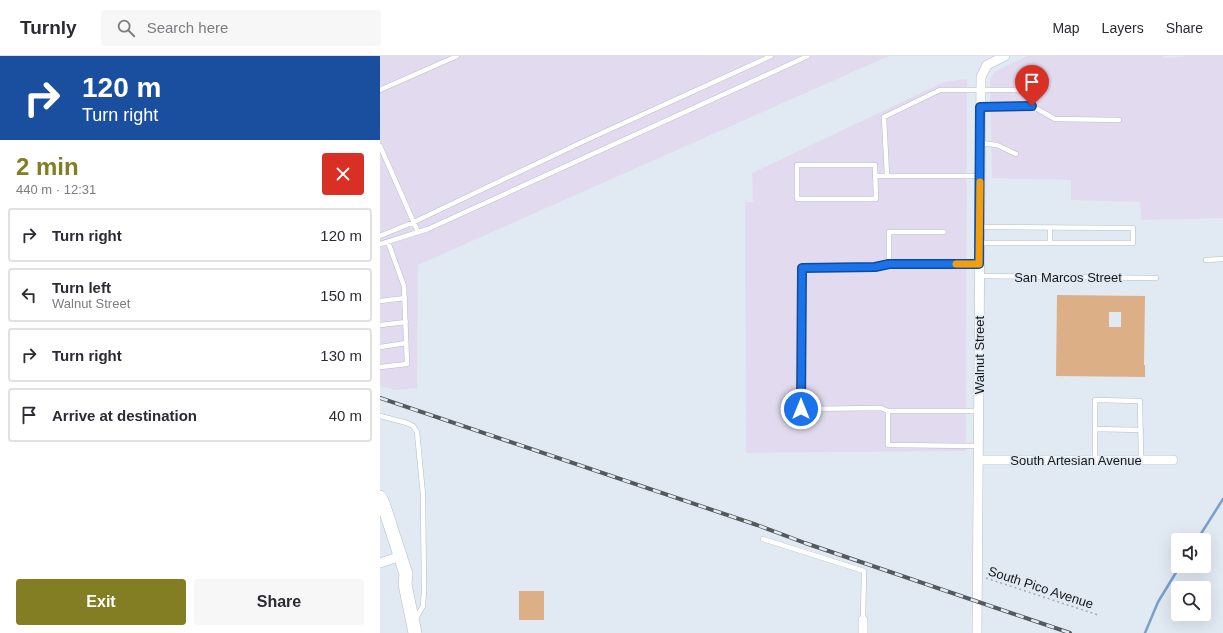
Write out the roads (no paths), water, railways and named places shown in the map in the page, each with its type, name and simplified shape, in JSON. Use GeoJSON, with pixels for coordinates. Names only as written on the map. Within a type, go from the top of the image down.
{"type":"FeatureCollection","features":[{"type":"Feature","properties":{"kind":"main road"},"geometry":{"type":"LineString","coordinates":[[380,498],[406,574],[405,584],[414,628]]}},
{"type":"Feature","properties":{"kind":"main road"},"geometry":{"type":"LineString","coordinates":[[380,514],[400,578],[405,584]]}},
{"type":"Feature","properties":{"kind":"street","name":"Walnut Street"},"geometry":{"type":"LineString","coordinates":[[977,633],[981,77],[986,65],[1005,56]]}},
{"type":"Feature","properties":{"kind":"street","name":"South Artesian Avenue"},"geometry":{"type":"LineString","coordinates":[[978,460],[1173,460]]}},
{"type":"Feature","properties":{"kind":"street"},"geometry":{"type":"LineString","coordinates":[[380,563],[395,558]]}},
{"type":"Feature","properties":{"kind":"street"},"geometry":{"type":"LineString","coordinates":[[863,620],[863,633]]}},
{"type":"Feature","properties":{"kind":"lane"},"geometry":{"type":"LineString","coordinates":[[380,90],[457,56]]}},
{"type":"Feature","properties":{"kind":"lane"},"geometry":{"type":"LineString","coordinates":[[380,236],[414,222],[645,112],[771,56]]}},
{"type":"Feature","properties":{"kind":"lane"},"geometry":{"type":"LineString","coordinates":[[380,244],[428,229],[808,56]]}},
{"type":"Feature","properties":{"kind":"lane"},"geometry":{"type":"LineString","coordinates":[[887,176],[884,118],[940,90],[1026,90]]}},
{"type":"Feature","properties":{"kind":"lane"},"geometry":{"type":"LineString","coordinates":[[980,107],[1032,106],[1055,119],[1119,120]]}},
{"type":"Feature","properties":{"kind":"lane"},"geometry":{"type":"LineString","coordinates":[[980,143],[997,145],[1016,154]]}},
{"type":"Feature","properties":{"kind":"lane"},"geometry":{"type":"LineString","coordinates":[[380,146],[418,232]]}},
{"type":"Feature","properties":{"kind":"lane"},"geometry":{"type":"LineString","coordinates":[[797,165],[875,165],[876,176],[876,199],[797,199],[797,165]]}},
{"type":"Feature","properties":{"kind":"lane"},"geometry":{"type":"LineString","coordinates":[[876,176],[980,176]]}},
{"type":"Feature","properties":{"kind":"lane"},"geometry":{"type":"LineString","coordinates":[[980,227],[1133,228],[1132,243],[980,243]]}},
{"type":"Feature","properties":{"kind":"lane"},"geometry":{"type":"LineString","coordinates":[[1050,228],[1050,243]]}},
{"type":"Feature","properties":{"kind":"lane"},"geometry":{"type":"LineString","coordinates":[[889,264],[889,232],[944,232]]}},
{"type":"Feature","properties":{"kind":"lane"},"geometry":{"type":"LineString","coordinates":[[380,367],[407,364],[404,286],[388,242]]}},
{"type":"Feature","properties":{"kind":"lane"},"geometry":{"type":"LineString","coordinates":[[1206,260],[1223,259]]}},
{"type":"Feature","properties":{"kind":"lane"},"geometry":{"type":"LineString","coordinates":[[978,411],[888,411],[881,408],[801,409],[802,268],[875,267],[889,264],[979,264]]}},
{"type":"Feature","properties":{"kind":"lane","name":"San Marcos Street"},"geometry":{"type":"LineString","coordinates":[[979,276],[1156,278]]}},
{"type":"Feature","properties":{"kind":"lane"},"geometry":{"type":"LineString","coordinates":[[380,301],[405,298]]}},
{"type":"Feature","properties":{"kind":"lane"},"geometry":{"type":"LineString","coordinates":[[380,325],[406,322]]}},
{"type":"Feature","properties":{"kind":"lane"},"geometry":{"type":"LineString","coordinates":[[380,346],[406,343]]}},
{"type":"Feature","properties":{"kind":"lane"},"geometry":{"type":"LineString","coordinates":[[1095,460],[1095,400],[1140,400],[1141,460]]}},
{"type":"Feature","properties":{"kind":"lane"},"geometry":{"type":"LineString","coordinates":[[888,411],[888,445],[978,446]]}},
{"type":"Feature","properties":{"kind":"lane"},"geometry":{"type":"LineString","coordinates":[[380,416],[414,426],[417,432],[423,495],[424,591],[423,606],[414,628]]}},
{"type":"Feature","properties":{"kind":"lane"},"geometry":{"type":"LineString","coordinates":[[1095,429],[1141,430]]}},
{"type":"Feature","properties":{"kind":"lane"},"geometry":{"type":"LineString","coordinates":[[763,539],[864,571],[863,620]]}},
{"type":"Feature","properties":{"kind":"waterway"},"geometry":{"type":"LineString","coordinates":[[1201,533],[1223,499]]}},
{"type":"Feature","properties":{"kind":"waterway"},"geometry":{"type":"LineString","coordinates":[[1145,633],[1158,602],[1176,573]]}},
{"type":"Feature","properties":{"kind":"railway"},"geometry":{"type":"LineString","coordinates":[[380,398],[757,525],[805,543],[1070,633]]}}]}
